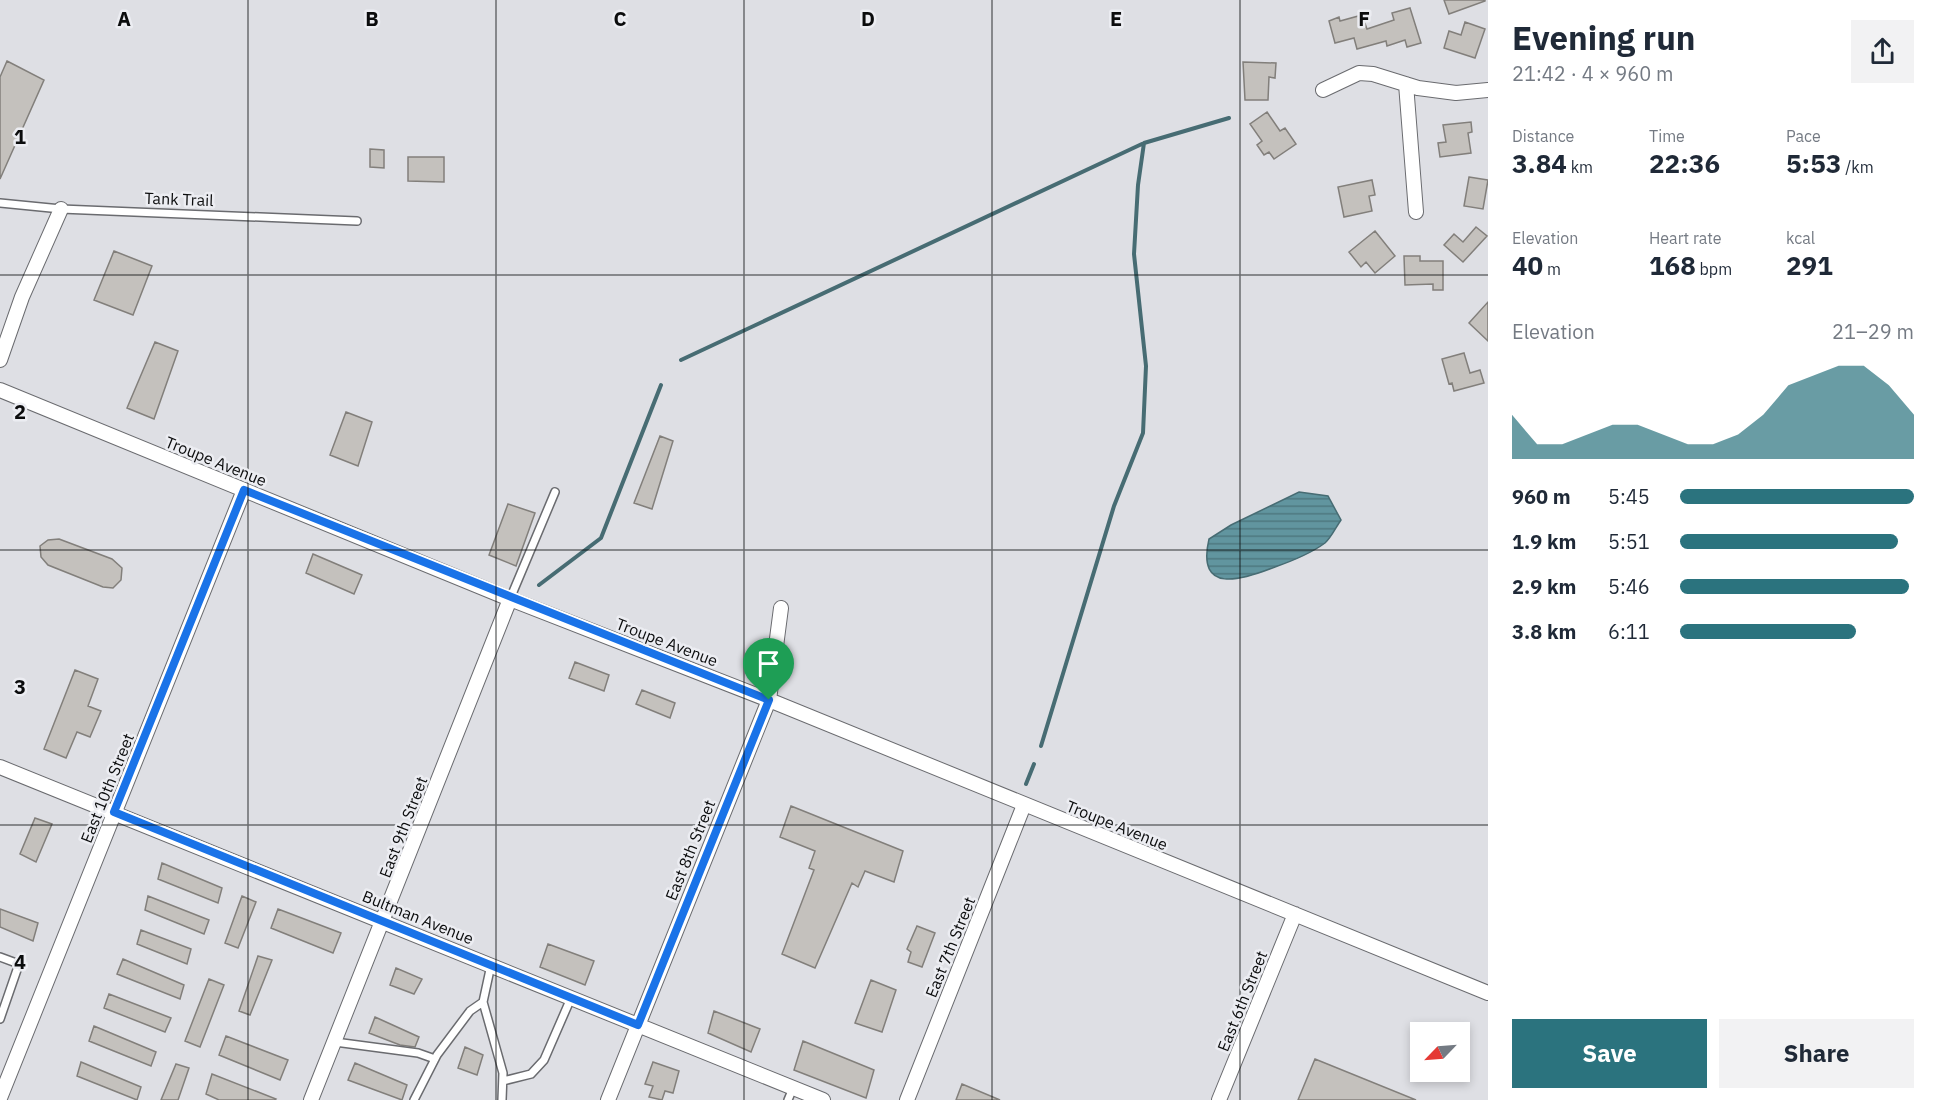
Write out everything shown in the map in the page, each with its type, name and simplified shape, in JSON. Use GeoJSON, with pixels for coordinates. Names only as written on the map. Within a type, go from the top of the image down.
{"type":"FeatureCollection","features":[{"type":"Feature","properties":{"kind":"street"},"geometry":{"type":"LineString","coordinates":[[1323,90],[1359,73],[1373,74],[1406,84],[1456,93],[1488,90]]}},
{"type":"Feature","properties":{"kind":"street"},"geometry":{"type":"LineString","coordinates":[[1406,84],[1416,212]]}},
{"type":"Feature","properties":{"kind":"street"},"geometry":{"type":"LineString","coordinates":[[0,360],[22,297],[61,209]]}},
{"type":"Feature","properties":{"kind":"street","name":"Troupe Avenue"},"geometry":{"type":"LineString","coordinates":[[0,390],[510,599],[769,700],[1488,993]]}},
{"type":"Feature","properties":{"kind":"street","name":"East 10th Street"},"geometry":{"type":"LineString","coordinates":[[0,1098],[5,1071],[114,812],[244,490]]}},
{"type":"Feature","properties":{"kind":"street","name":"East 9th Street"},"geometry":{"type":"LineString","coordinates":[[311,1100],[510,599]]}},
{"type":"Feature","properties":{"kind":"street","name":"East 8th Street"},"geometry":{"type":"LineString","coordinates":[[608,1100],[769,700],[781,608]]}},
{"type":"Feature","properties":{"kind":"street","name":"Bultman Avenue"},"geometry":{"type":"LineString","coordinates":[[0,767],[491,964],[638,1025],[791,1094],[823,1100]]}},
{"type":"Feature","properties":{"kind":"street","name":"East 7th Street"},"geometry":{"type":"LineString","coordinates":[[907,1100],[1024,805]]}},
{"type":"Feature","properties":{"kind":"street","name":"East 6th Street"},"geometry":{"type":"LineString","coordinates":[[1219,1100],[1295,914]]}},
{"type":"Feature","properties":{"kind":"lane","name":"Tank Trail"},"geometry":{"type":"LineString","coordinates":[[0,203],[61,209],[357,221]]}},
{"type":"Feature","properties":{"kind":"lane"},"geometry":{"type":"LineString","coordinates":[[510,599],[555,492]]}},
{"type":"Feature","properties":{"kind":"lane"},"geometry":{"type":"LineString","coordinates":[[0,957],[19,964],[0,1019]]}},
{"type":"Feature","properties":{"kind":"lane"},"geometry":{"type":"LineString","coordinates":[[491,964],[483,1002],[503,1081],[502,1100]]}},
{"type":"Feature","properties":{"kind":"lane"},"geometry":{"type":"LineString","coordinates":[[503,1081],[531,1074],[544,1060],[571,998]]}},
{"type":"Feature","properties":{"kind":"lane"},"geometry":{"type":"LineString","coordinates":[[414,1100],[435,1059],[470,1011],[483,1002]]}},
{"type":"Feature","properties":{"kind":"lane"},"geometry":{"type":"LineString","coordinates":[[335,1042],[408,1052],[435,1059]]}},
{"type":"Feature","properties":{"kind":"water"},"geometry":{"type":"Polygon","coordinates":[[[1299,492],[1328,496],[1341,520],[1327,541],[1301,557],[1262,572],[1236,579],[1215,576],[1209,569],[1207,557],[1209,539],[1231,525],[1299,492]]]}},
{"type":"Feature","properties":{"kind":"building"},"geometry":{"type":"Polygon","coordinates":[[[1444,0],[1485,0],[1485,1],[1449,14],[1444,0]]]}},
{"type":"Feature","properties":{"kind":"building"},"geometry":{"type":"Polygon","coordinates":[[[1410,8],[1421,43],[1407,47],[1405,40],[1387,46],[1386,41],[1357,49],[1354,38],[1335,43],[1329,21],[1339,17],[1340,21],[1362,15],[1367,29],[1394,20],[1392,13],[1410,8]]]}},
{"type":"Feature","properties":{"kind":"building"},"geometry":{"type":"Polygon","coordinates":[[[1465,22],[1485,29],[1475,58],[1444,48],[1449,31],[1461,35],[1465,22]]]}},
{"type":"Feature","properties":{"kind":"building"},"geometry":{"type":"Polygon","coordinates":[[[7,61],[44,80],[0,179],[0,77],[7,61]]]}},
{"type":"Feature","properties":{"kind":"building"},"geometry":{"type":"Polygon","coordinates":[[[1243,62],[1276,63],[1275,78],[1269,77],[1268,100],[1245,100],[1243,62]]]}},
{"type":"Feature","properties":{"kind":"building"},"geometry":{"type":"Polygon","coordinates":[[[1267,112],[1280,131],[1285,128],[1296,144],[1274,159],[1269,152],[1264,155],[1257,145],[1262,141],[1250,124],[1267,112]]]}},
{"type":"Feature","properties":{"kind":"building"},"geometry":{"type":"Polygon","coordinates":[[[1471,122],[1472,132],[1468,133],[1471,153],[1440,157],[1438,143],[1446,142],[1443,125],[1471,122]]]}},
{"type":"Feature","properties":{"kind":"building"},"geometry":{"type":"Polygon","coordinates":[[[370,149],[384,150],[384,168],[370,167],[370,149]]]}},
{"type":"Feature","properties":{"kind":"building"},"geometry":{"type":"Polygon","coordinates":[[[408,157],[444,157],[444,182],[408,181],[408,157]]]}},
{"type":"Feature","properties":{"kind":"building"},"geometry":{"type":"Polygon","coordinates":[[[1469,177],[1488,180],[1483,209],[1464,206],[1469,177]]]}},
{"type":"Feature","properties":{"kind":"building"},"geometry":{"type":"Polygon","coordinates":[[[1372,180],[1375,195],[1369,196],[1372,211],[1344,217],[1338,187],[1372,180]]]}},
{"type":"Feature","properties":{"kind":"building"},"geometry":{"type":"Polygon","coordinates":[[[1476,227],[1487,236],[1463,262],[1444,245],[1454,234],[1463,242],[1476,227]]]}},
{"type":"Feature","properties":{"kind":"building"},"geometry":{"type":"Polygon","coordinates":[[[1375,231],[1395,256],[1375,273],[1366,262],[1361,267],[1349,252],[1375,231]]]}},
{"type":"Feature","properties":{"kind":"building"},"geometry":{"type":"Polygon","coordinates":[[[114,251],[152,266],[133,315],[94,300],[114,251]]]}},
{"type":"Feature","properties":{"kind":"building"},"geometry":{"type":"Polygon","coordinates":[[[1404,256],[1420,256],[1420,261],[1443,261],[1443,290],[1433,290],[1433,284],[1405,285],[1404,256]]]}},
{"type":"Feature","properties":{"kind":"building"},"geometry":{"type":"Polygon","coordinates":[[[1488,302],[1488,341],[1469,323],[1488,302]]]}},
{"type":"Feature","properties":{"kind":"building"},"geometry":{"type":"Polygon","coordinates":[[[155,342],[178,351],[154,419],[127,408],[155,342]]]}},
{"type":"Feature","properties":{"kind":"building"},"geometry":{"type":"Polygon","coordinates":[[[1464,353],[1470,373],[1480,370],[1484,383],[1454,391],[1452,383],[1449,384],[1442,359],[1464,353]]]}},
{"type":"Feature","properties":{"kind":"building"},"geometry":{"type":"Polygon","coordinates":[[[346,412],[372,422],[358,466],[330,455],[346,412]]]}},
{"type":"Feature","properties":{"kind":"building"},"geometry":{"type":"Polygon","coordinates":[[[660,436],[673,441],[652,509],[634,503],[660,436]]]}},
{"type":"Feature","properties":{"kind":"building"},"geometry":{"type":"Polygon","coordinates":[[[508,504],[535,513],[516,566],[489,555],[508,504]]]}},
{"type":"Feature","properties":{"kind":"building"},"geometry":{"type":"Polygon","coordinates":[[[59,539],[112,559],[122,568],[121,580],[113,588],[103,587],[48,565],[41,557],[40,546],[48,540],[59,539]]]}},
{"type":"Feature","properties":{"kind":"building"},"geometry":{"type":"Polygon","coordinates":[[[313,554],[362,575],[354,594],[306,573],[313,554]]]}},
{"type":"Feature","properties":{"kind":"building"},"geometry":{"type":"Polygon","coordinates":[[[575,662],[609,675],[604,691],[569,678],[575,662]]]}},
{"type":"Feature","properties":{"kind":"building"},"geometry":{"type":"Polygon","coordinates":[[[75,670],[98,679],[88,706],[101,711],[90,737],[77,732],[66,758],[44,749],[75,670]]]}},
{"type":"Feature","properties":{"kind":"building"},"geometry":{"type":"Polygon","coordinates":[[[642,690],[675,703],[670,718],[636,704],[642,690]]]}},
{"type":"Feature","properties":{"kind":"building"},"geometry":{"type":"Polygon","coordinates":[[[791,806],[903,851],[894,882],[865,871],[858,887],[852,883],[815,968],[782,954],[814,870],[809,868],[815,851],[780,837],[791,806]]]}},
{"type":"Feature","properties":{"kind":"building"},"geometry":{"type":"Polygon","coordinates":[[[35,818],[52,824],[36,862],[20,854],[35,818]]]}},
{"type":"Feature","properties":{"kind":"building"},"geometry":{"type":"Polygon","coordinates":[[[162,863],[222,888],[218,903],[158,879],[162,863]]]}},
{"type":"Feature","properties":{"kind":"building"},"geometry":{"type":"Polygon","coordinates":[[[148,896],[209,920],[204,934],[145,910],[148,896]]]}},
{"type":"Feature","properties":{"kind":"building"},"geometry":{"type":"Polygon","coordinates":[[[242,896],[256,902],[238,948],[225,943],[242,896]]]}},
{"type":"Feature","properties":{"kind":"building"},"geometry":{"type":"Polygon","coordinates":[[[0,909],[38,923],[33,941],[0,927],[0,909]]]}},
{"type":"Feature","properties":{"kind":"building"},"geometry":{"type":"Polygon","coordinates":[[[278,909],[341,933],[333,953],[271,928],[278,909]]]}},
{"type":"Feature","properties":{"kind":"building"},"geometry":{"type":"Polygon","coordinates":[[[917,926],[935,933],[922,967],[908,962],[911,952],[907,949],[917,926]]]}},
{"type":"Feature","properties":{"kind":"building"},"geometry":{"type":"Polygon","coordinates":[[[141,930],[191,949],[187,964],[137,944],[141,930]]]}},
{"type":"Feature","properties":{"kind":"building"},"geometry":{"type":"Polygon","coordinates":[[[548,944],[594,961],[585,985],[540,967],[548,944]]]}},
{"type":"Feature","properties":{"kind":"building"},"geometry":{"type":"Polygon","coordinates":[[[258,956],[272,960],[250,1015],[239,1011],[258,956]]]}},
{"type":"Feature","properties":{"kind":"building"},"geometry":{"type":"Polygon","coordinates":[[[123,959],[184,985],[180,999],[117,974],[123,959]]]}},
{"type":"Feature","properties":{"kind":"building"},"geometry":{"type":"Polygon","coordinates":[[[396,968],[422,979],[414,994],[390,985],[396,968]]]}},
{"type":"Feature","properties":{"kind":"building"},"geometry":{"type":"Polygon","coordinates":[[[209,979],[224,985],[200,1047],[185,1041],[209,979]]]}},
{"type":"Feature","properties":{"kind":"building"},"geometry":{"type":"Polygon","coordinates":[[[871,980],[896,990],[882,1032],[855,1023],[871,980]]]}},
{"type":"Feature","properties":{"kind":"building"},"geometry":{"type":"Polygon","coordinates":[[[109,994],[171,1018],[165,1032],[104,1008],[109,994]]]}},
{"type":"Feature","properties":{"kind":"building"},"geometry":{"type":"Polygon","coordinates":[[[714,1011],[760,1029],[751,1052],[708,1033],[714,1011]]]}},
{"type":"Feature","properties":{"kind":"building"},"geometry":{"type":"Polygon","coordinates":[[[375,1017],[419,1037],[415,1047],[400,1045],[369,1033],[375,1017]]]}},
{"type":"Feature","properties":{"kind":"building"},"geometry":{"type":"Polygon","coordinates":[[[94,1026],[156,1052],[151,1066],[89,1041],[94,1026]]]}},
{"type":"Feature","properties":{"kind":"building"},"geometry":{"type":"Polygon","coordinates":[[[226,1036],[288,1060],[280,1080],[219,1055],[226,1036]]]}},
{"type":"Feature","properties":{"kind":"building"},"geometry":{"type":"Polygon","coordinates":[[[803,1041],[874,1070],[866,1098],[794,1070],[803,1041]]]}},
{"type":"Feature","properties":{"kind":"building"},"geometry":{"type":"Polygon","coordinates":[[[465,1047],[483,1055],[477,1075],[458,1068],[465,1047]]]}},
{"type":"Feature","properties":{"kind":"building"},"geometry":{"type":"Polygon","coordinates":[[[1315,1059],[1416,1100],[1298,1100],[1315,1059]]]}},
{"type":"Feature","properties":{"kind":"building"},"geometry":{"type":"Polygon","coordinates":[[[81,1062],[141,1087],[137,1100],[77,1076],[81,1062]]]}},
{"type":"Feature","properties":{"kind":"building"},"geometry":{"type":"Polygon","coordinates":[[[653,1062],[679,1071],[673,1093],[665,1091],[662,1100],[649,1097],[653,1086],[645,1084],[653,1062]]]}},
{"type":"Feature","properties":{"kind":"building"},"geometry":{"type":"Polygon","coordinates":[[[355,1063],[407,1085],[402,1100],[348,1080],[355,1063]]]}},
{"type":"Feature","properties":{"kind":"building"},"geometry":{"type":"Polygon","coordinates":[[[176,1064],[189,1068],[178,1100],[161,1100],[176,1064]]]}},
{"type":"Feature","properties":{"kind":"building"},"geometry":{"type":"Polygon","coordinates":[[[212,1074],[276,1099],[219,1100],[206,1094],[212,1074]]]}},
{"type":"Feature","properties":{"kind":"building"},"geometry":{"type":"Polygon","coordinates":[[[962,1084],[1000,1100],[956,1100],[962,1084]]]}},
{"type":"Feature","properties":{"kind":"waterway"},"geometry":{"type":"LineString","coordinates":[[681,360],[1144,143],[1229,118]]}},
{"type":"Feature","properties":{"kind":"waterway"},"geometry":{"type":"LineString","coordinates":[[1041,746],[1114,506],[1143,433],[1146,366],[1134,254],[1138,185],[1144,143]]}},
{"type":"Feature","properties":{"kind":"waterway"},"geometry":{"type":"LineString","coordinates":[[539,585],[601,538],[661,385]]}},
{"type":"Feature","properties":{"kind":"waterway"},"geometry":{"type":"LineString","coordinates":[[1026,784],[1034,764]]}},
{"type":"Feature","properties":{"kind":"route"},"geometry":{"type":"LineString","coordinates":[[244,490],[510,599],[769,700],[638,1025],[114,812],[244,490]]}}]}
